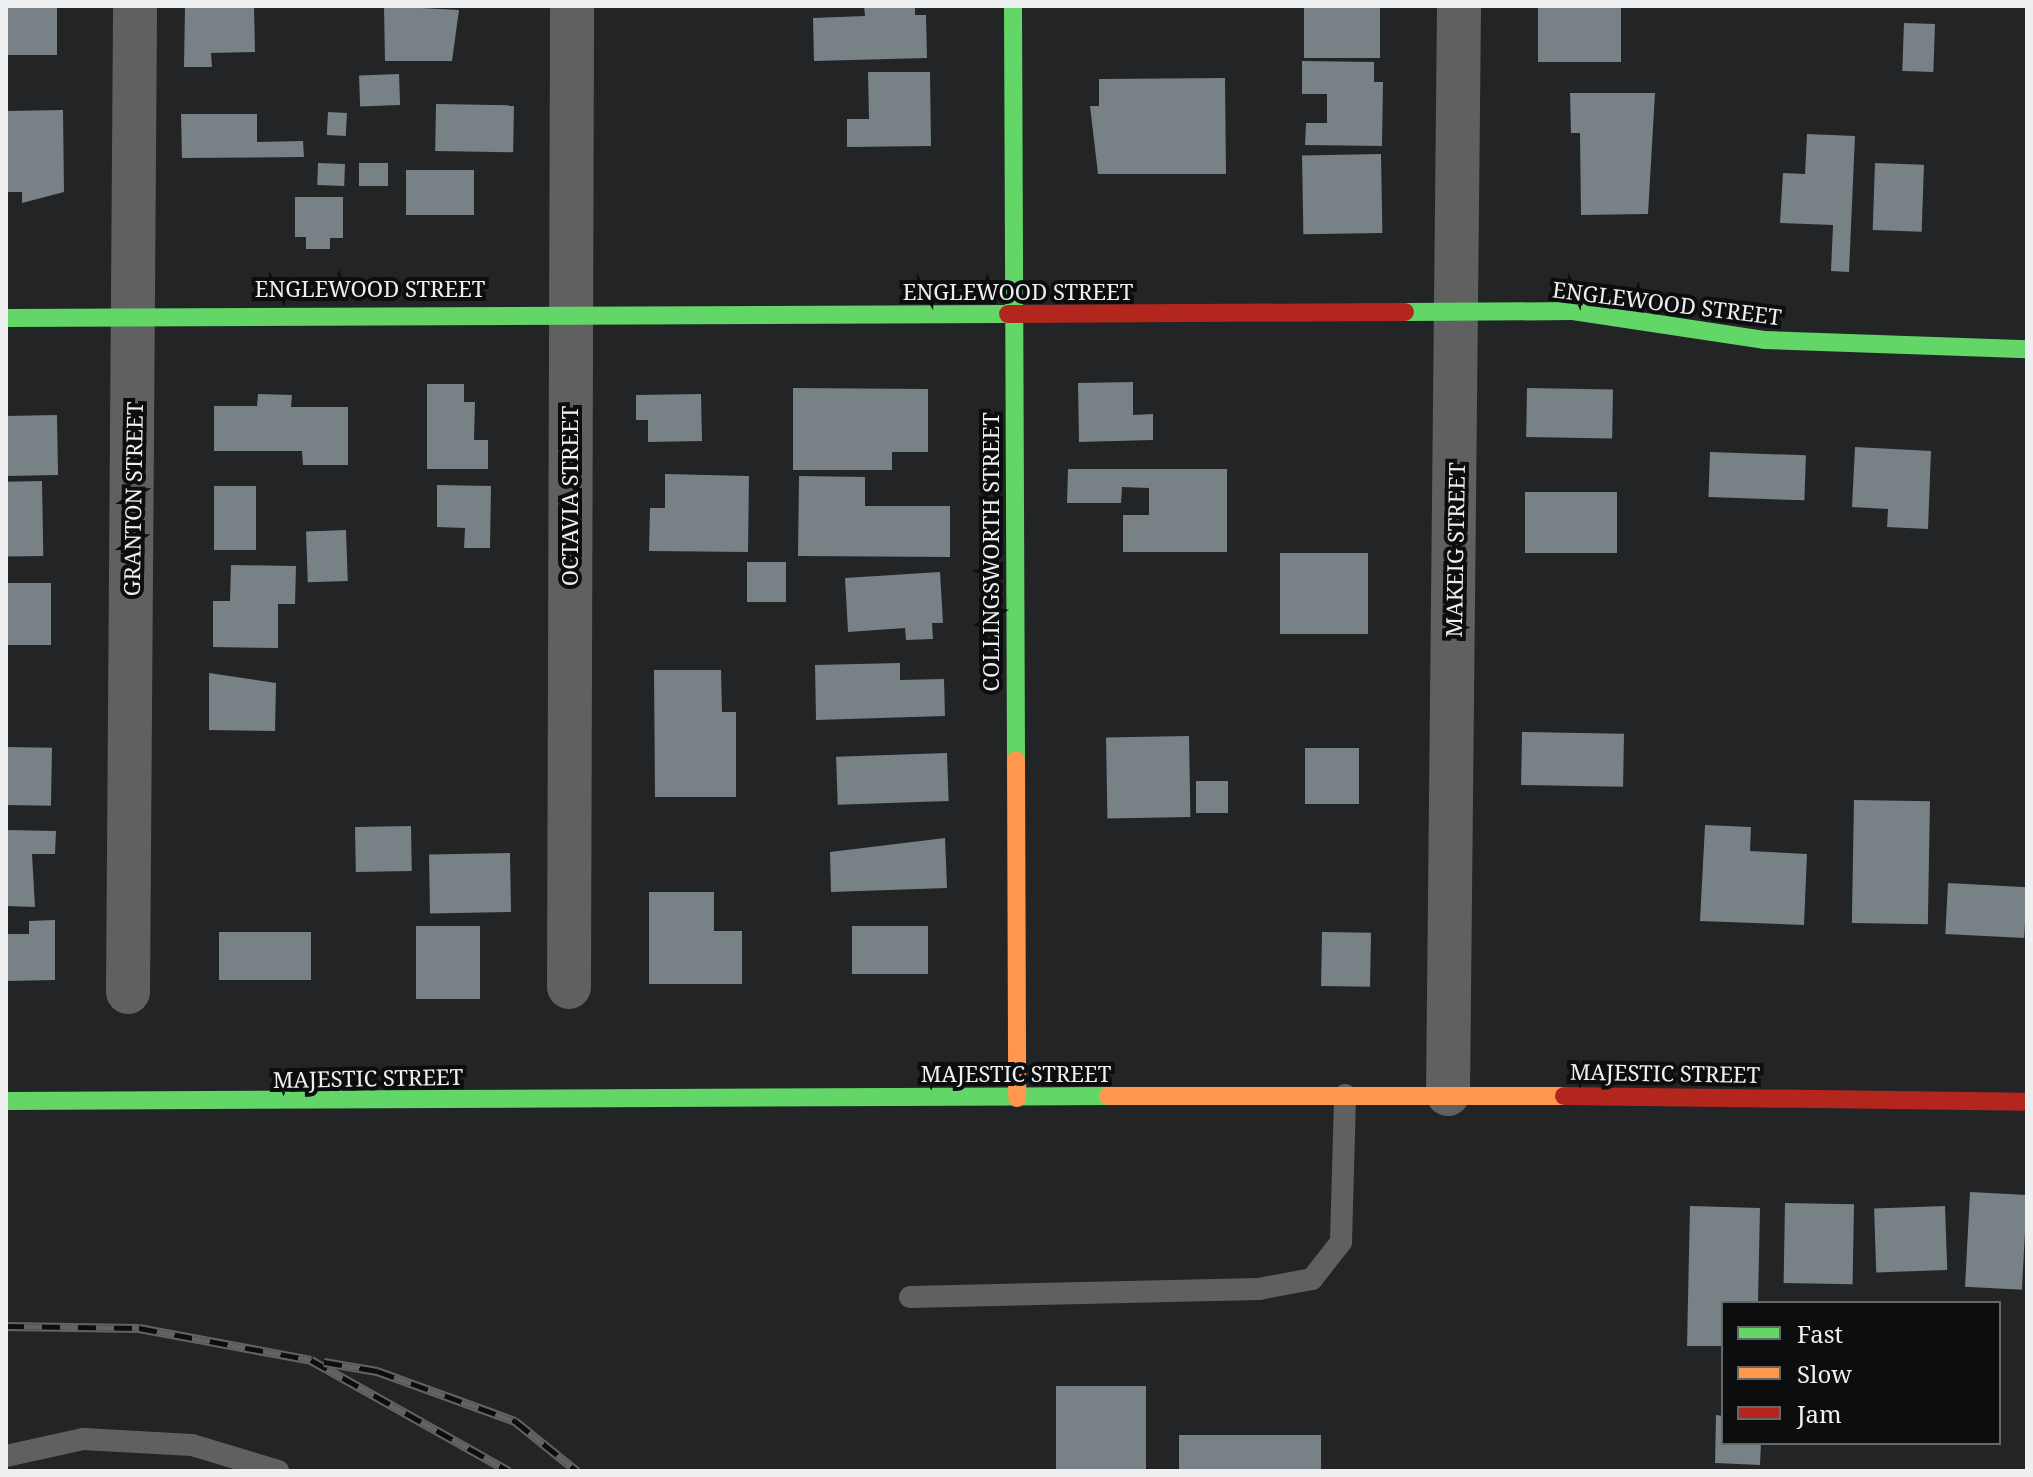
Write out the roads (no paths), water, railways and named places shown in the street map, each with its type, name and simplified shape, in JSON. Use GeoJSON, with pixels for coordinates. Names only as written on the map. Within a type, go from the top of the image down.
{"type":"FeatureCollection","features":[{"type":"Feature","properties":{"kind":"street","name":"GRANTON STREET"},"geometry":{"type":"LineString","coordinates":[[128,992],[135,6]]}},
{"type":"Feature","properties":{"kind":"street","name":"OCTAVIA STREET"},"geometry":{"type":"LineString","coordinates":[[569,987],[572,6]]}},
{"type":"Feature","properties":{"kind":"street","name":"COLLINGSWORTH STREET"},"geometry":{"type":"LineString","coordinates":[[1013,6],[1017,1098]]}},
{"type":"Feature","properties":{"kind":"street","name":"MAKEIG STREET"},"geometry":{"type":"LineString","coordinates":[[1448,1094],[1459,6]]}},
{"type":"Feature","properties":{"kind":"street","name":"ENGLEWOOD STREET"},"geometry":{"type":"LineString","coordinates":[[6,318],[571,311],[1014,317],[1573,311],[1764,340],[2027,349]]}},
{"type":"Feature","properties":{"kind":"street","name":"MAJESTIC STREET"},"geometry":{"type":"LineString","coordinates":[[6,1101],[1448,1094],[2027,1102]]}},
{"type":"Feature","properties":{"kind":"lane"},"geometry":{"type":"LineString","coordinates":[[910,1297],[1259,1289],[1312,1279],[1341,1242],[1345,1095]]}},
{"type":"Feature","properties":{"kind":"lane"},"geometry":{"type":"LineString","coordinates":[[6,1456],[83,1439],[161,1443],[278,1471]]}},
{"type":"Feature","properties":{"kind":"railway"},"geometry":{"type":"LineString","coordinates":[[6,1326],[139,1328],[311,1360],[509,1471]]}},
{"type":"Feature","properties":{"kind":"railway"},"geometry":{"type":"LineString","coordinates":[[324,1362],[377,1371],[515,1421],[577,1471]]}}]}
